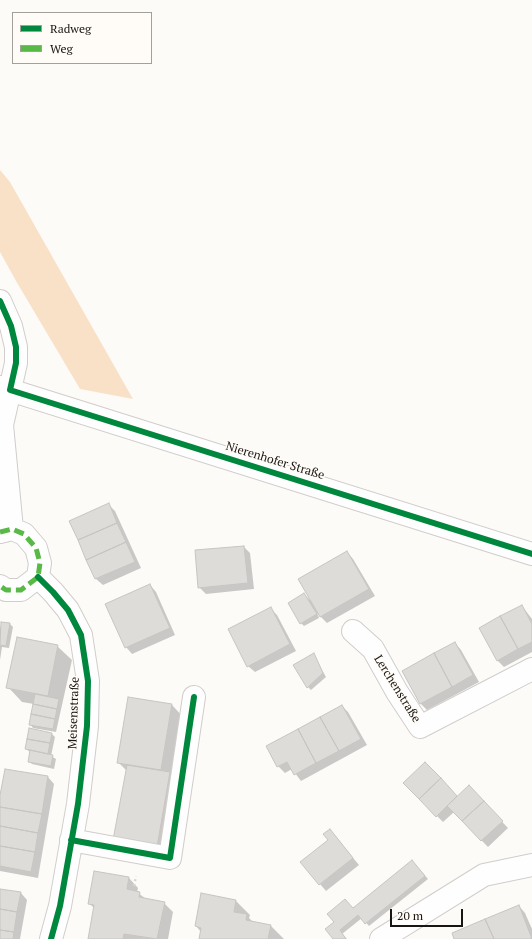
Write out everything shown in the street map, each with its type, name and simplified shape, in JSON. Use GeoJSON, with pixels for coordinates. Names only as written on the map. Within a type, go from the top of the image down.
{"type":"FeatureCollection","features":[{"type":"Feature","properties":{"kind":"street"},"geometry":{"type":"LineString","coordinates":[[0,301],[11,326],[16,348],[16,363],[5,388],[2,425],[6,531],[24,534],[36,548],[40,563],[38,577],[21,590],[6,590],[0,586]]}},
{"type":"Feature","properties":{"kind":"street","name":"Nierenhofer Straße"},"geometry":{"type":"LineString","coordinates":[[5,388],[532,554]]}},
{"type":"Feature","properties":{"kind":"street","name":"Meisenstraße"},"geometry":{"type":"LineString","coordinates":[[38,577],[68,610],[81,635],[88,681],[87,726],[71,840],[60,906],[51,939]]}},
{"type":"Feature","properties":{"kind":"street","name":"Lerchenstraße"},"geometry":{"type":"LineString","coordinates":[[353,631],[372,649],[397,692],[420,727],[532,669]]}},
{"type":"Feature","properties":{"kind":"street"},"geometry":{"type":"LineString","coordinates":[[71,840],[170,858],[194,697]]}},
{"type":"Feature","properties":{"kind":"street"},"geometry":{"type":"LineString","coordinates":[[381,939],[484,875],[532,865]]}},
{"type":"Feature","properties":{"kind":"shaded area"},"geometry":{"type":"Polygon","coordinates":[[[0,170],[10,182],[133,399],[80,389],[16,281],[0,252],[0,170]]]}},
{"type":"Feature","properties":{"kind":"building"},"geometry":{"type":"Polygon","coordinates":[[[109,503],[117,523],[78,540],[69,521],[109,503]]]}},
{"type":"Feature","properties":{"kind":"building"},"geometry":{"type":"Polygon","coordinates":[[[117,523],[126,542],[86,560],[78,540],[117,523]]]}},
{"type":"Feature","properties":{"kind":"building"},"geometry":{"type":"Polygon","coordinates":[[[126,542],[135,562],[95,579],[86,560],[126,542]]]}},
{"type":"Feature","properties":{"kind":"building"},"geometry":{"type":"Polygon","coordinates":[[[244,546],[248,583],[198,588],[195,550],[244,546]]]}},
{"type":"Feature","properties":{"kind":"building"},"geometry":{"type":"Polygon","coordinates":[[[347,551],[369,589],[320,617],[298,579],[347,551]]]}},
{"type":"Feature","properties":{"kind":"building"},"geometry":{"type":"Polygon","coordinates":[[[150,584],[170,628],[125,648],[105,604],[150,584]]]}},
{"type":"Feature","properties":{"kind":"building"},"geometry":{"type":"Polygon","coordinates":[[[304,593],[317,614],[300,624],[288,603],[304,593]]]}},
{"type":"Feature","properties":{"kind":"building"},"geometry":{"type":"Polygon","coordinates":[[[522,605],[532,624],[532,642],[518,649],[500,616],[522,605]]]}},
{"type":"Feature","properties":{"kind":"building"},"geometry":{"type":"Polygon","coordinates":[[[271,607],[290,644],[247,667],[228,629],[271,607]]]}},
{"type":"Feature","properties":{"kind":"building"},"geometry":{"type":"Polygon","coordinates":[[[500,616],[518,649],[497,661],[479,628],[500,616]]]}},
{"type":"Feature","properties":{"kind":"building"},"geometry":{"type":"Polygon","coordinates":[[[1,622],[10,623],[6,646],[0,645],[1,622]]]}},
{"type":"Feature","properties":{"kind":"building"},"geometry":{"type":"Polygon","coordinates":[[[17,637],[58,645],[48,696],[6,688],[17,637]]]}},
{"type":"Feature","properties":{"kind":"building"},"geometry":{"type":"Polygon","coordinates":[[[455,642],[473,675],[452,687],[434,653],[455,642]]]}},
{"type":"Feature","properties":{"kind":"building"},"geometry":{"type":"Polygon","coordinates":[[[314,653],[323,673],[307,688],[293,665],[314,653]]]}},
{"type":"Feature","properties":{"kind":"building"},"geometry":{"type":"Polygon","coordinates":[[[434,653],[452,687],[420,704],[402,671],[434,653]]]}},
{"type":"Feature","properties":{"kind":"building"},"geometry":{"type":"Polygon","coordinates":[[[35,694],[59,699],[57,709],[33,704],[35,694]]]}},
{"type":"Feature","properties":{"kind":"building"},"geometry":{"type":"Polygon","coordinates":[[[128,697],[172,704],[161,770],[117,763],[128,697]]]}},
{"type":"Feature","properties":{"kind":"building"},"geometry":{"type":"Polygon","coordinates":[[[33,704],[57,709],[55,719],[31,714],[33,704]]]}},
{"type":"Feature","properties":{"kind":"building"},"geometry":{"type":"Polygon","coordinates":[[[342,705],[361,739],[339,751],[320,717],[342,705]]]}},
{"type":"Feature","properties":{"kind":"building"},"geometry":{"type":"Polygon","coordinates":[[[31,714],[55,719],[53,729],[29,725],[31,714]]]}},
{"type":"Feature","properties":{"kind":"building"},"geometry":{"type":"Polygon","coordinates":[[[320,717],[339,751],[316,763],[298,729],[320,717]]]}},
{"type":"Feature","properties":{"kind":"building"},"geometry":{"type":"Polygon","coordinates":[[[29,728],[52,733],[50,743],[27,739],[29,728]]]}},
{"type":"Feature","properties":{"kind":"building"},"geometry":{"type":"Polygon","coordinates":[[[298,729],[316,763],[294,775],[287,762],[277,767],[266,746],[298,729]]]}},
{"type":"Feature","properties":{"kind":"building"},"geometry":{"type":"Polygon","coordinates":[[[27,739],[50,743],[48,754],[25,749],[27,739]]]}},
{"type":"Feature","properties":{"kind":"building"},"geometry":{"type":"Polygon","coordinates":[[[30,750],[53,755],[51,766],[28,762],[30,750]]]}},
{"type":"Feature","properties":{"kind":"building"},"geometry":{"type":"Polygon","coordinates":[[[425,762],[441,778],[419,799],[403,783],[425,762]]]}},
{"type":"Feature","properties":{"kind":"building"},"geometry":{"type":"Polygon","coordinates":[[[127,765],[170,772],[157,847],[113,840],[127,765]]]}},
{"type":"Feature","properties":{"kind":"building"},"geometry":{"type":"Polygon","coordinates":[[[5,769],[48,776],[42,814],[0,807],[0,795],[5,769]]]}},
{"type":"Feature","properties":{"kind":"building"},"geometry":{"type":"Polygon","coordinates":[[[441,778],[457,796],[436,817],[419,799],[441,778]]]}},
{"type":"Feature","properties":{"kind":"building"},"geometry":{"type":"Polygon","coordinates":[[[469,785],[484,801],[462,821],[447,806],[469,785]]]}},
{"type":"Feature","properties":{"kind":"building"},"geometry":{"type":"Polygon","coordinates":[[[484,801],[503,821],[481,841],[462,821],[484,801]]]}},
{"type":"Feature","properties":{"kind":"building"},"geometry":{"type":"Polygon","coordinates":[[[0,807],[42,814],[38,833],[0,826],[0,807]]]}},
{"type":"Feature","properties":{"kind":"building"},"geometry":{"type":"Polygon","coordinates":[[[0,826],[38,833],[35,852],[0,846],[0,826]]]}},
{"type":"Feature","properties":{"kind":"building"},"geometry":{"type":"Polygon","coordinates":[[[330,829],[353,858],[319,885],[300,862],[328,840],[323,834],[330,829]]]}},
{"type":"Feature","properties":{"kind":"building"},"geometry":{"type":"Polygon","coordinates":[[[0,846],[35,852],[31,872],[0,866],[0,846]]]}},
{"type":"Feature","properties":{"kind":"building"},"geometry":{"type":"Polygon","coordinates":[[[412,860],[425,876],[365,924],[358,915],[340,930],[346,939],[333,939],[325,929],[334,922],[327,914],[345,899],[353,908],[412,860]]]}},
{"type":"Feature","properties":{"kind":"building"},"geometry":{"type":"Polygon","coordinates":[[[94,871],[129,877],[127,889],[140,892],[139,897],[165,902],[157,939],[124,934],[123,939],[88,939],[94,905],[88,904],[94,871]]]}},
{"type":"Feature","properties":{"kind":"building"},"geometry":{"type":"Polygon","coordinates":[[[0,889],[21,892],[17,912],[0,909],[0,889]]]}},
{"type":"Feature","properties":{"kind":"building"},"geometry":{"type":"Polygon","coordinates":[[[201,893],[236,900],[234,912],[247,914],[246,920],[271,925],[268,939],[199,939],[201,928],[195,926],[201,893]]]}},
{"type":"Feature","properties":{"kind":"building"},"geometry":{"type":"Polygon","coordinates":[[[519,905],[532,939],[494,939],[485,919],[519,905]]]}},
{"type":"Feature","properties":{"kind":"building"},"geometry":{"type":"Polygon","coordinates":[[[0,909],[17,912],[14,932],[0,930],[0,909]]]}},
{"type":"Feature","properties":{"kind":"building"},"geometry":{"type":"Polygon","coordinates":[[[485,919],[494,939],[454,939],[452,933],[485,919]]]}},
{"type":"Feature","properties":{"kind":"building"},"geometry":{"type":"Polygon","coordinates":[[[0,930],[14,932],[13,939],[0,939],[0,930]]]}},
{"type":"Feature","properties":{"kind":"marked path"},"geometry":{"type":"LineString","coordinates":[[0,532],[12,529],[24,534],[36,548],[40,563],[38,577],[21,590],[6,590],[0,586]]}},
{"type":"Feature","properties":{"kind":"cycle path"},"geometry":{"type":"LineString","coordinates":[[0,301],[11,326],[16,347],[16,363],[10,390],[532,554]]}},
{"type":"Feature","properties":{"kind":"cycle path"},"geometry":{"type":"LineString","coordinates":[[38,577],[68,610],[81,635],[88,681],[87,726],[78,804],[60,906],[51,939]]}},
{"type":"Feature","properties":{"kind":"cycle path"},"geometry":{"type":"LineString","coordinates":[[71,840],[170,858],[194,697]]}}]}
